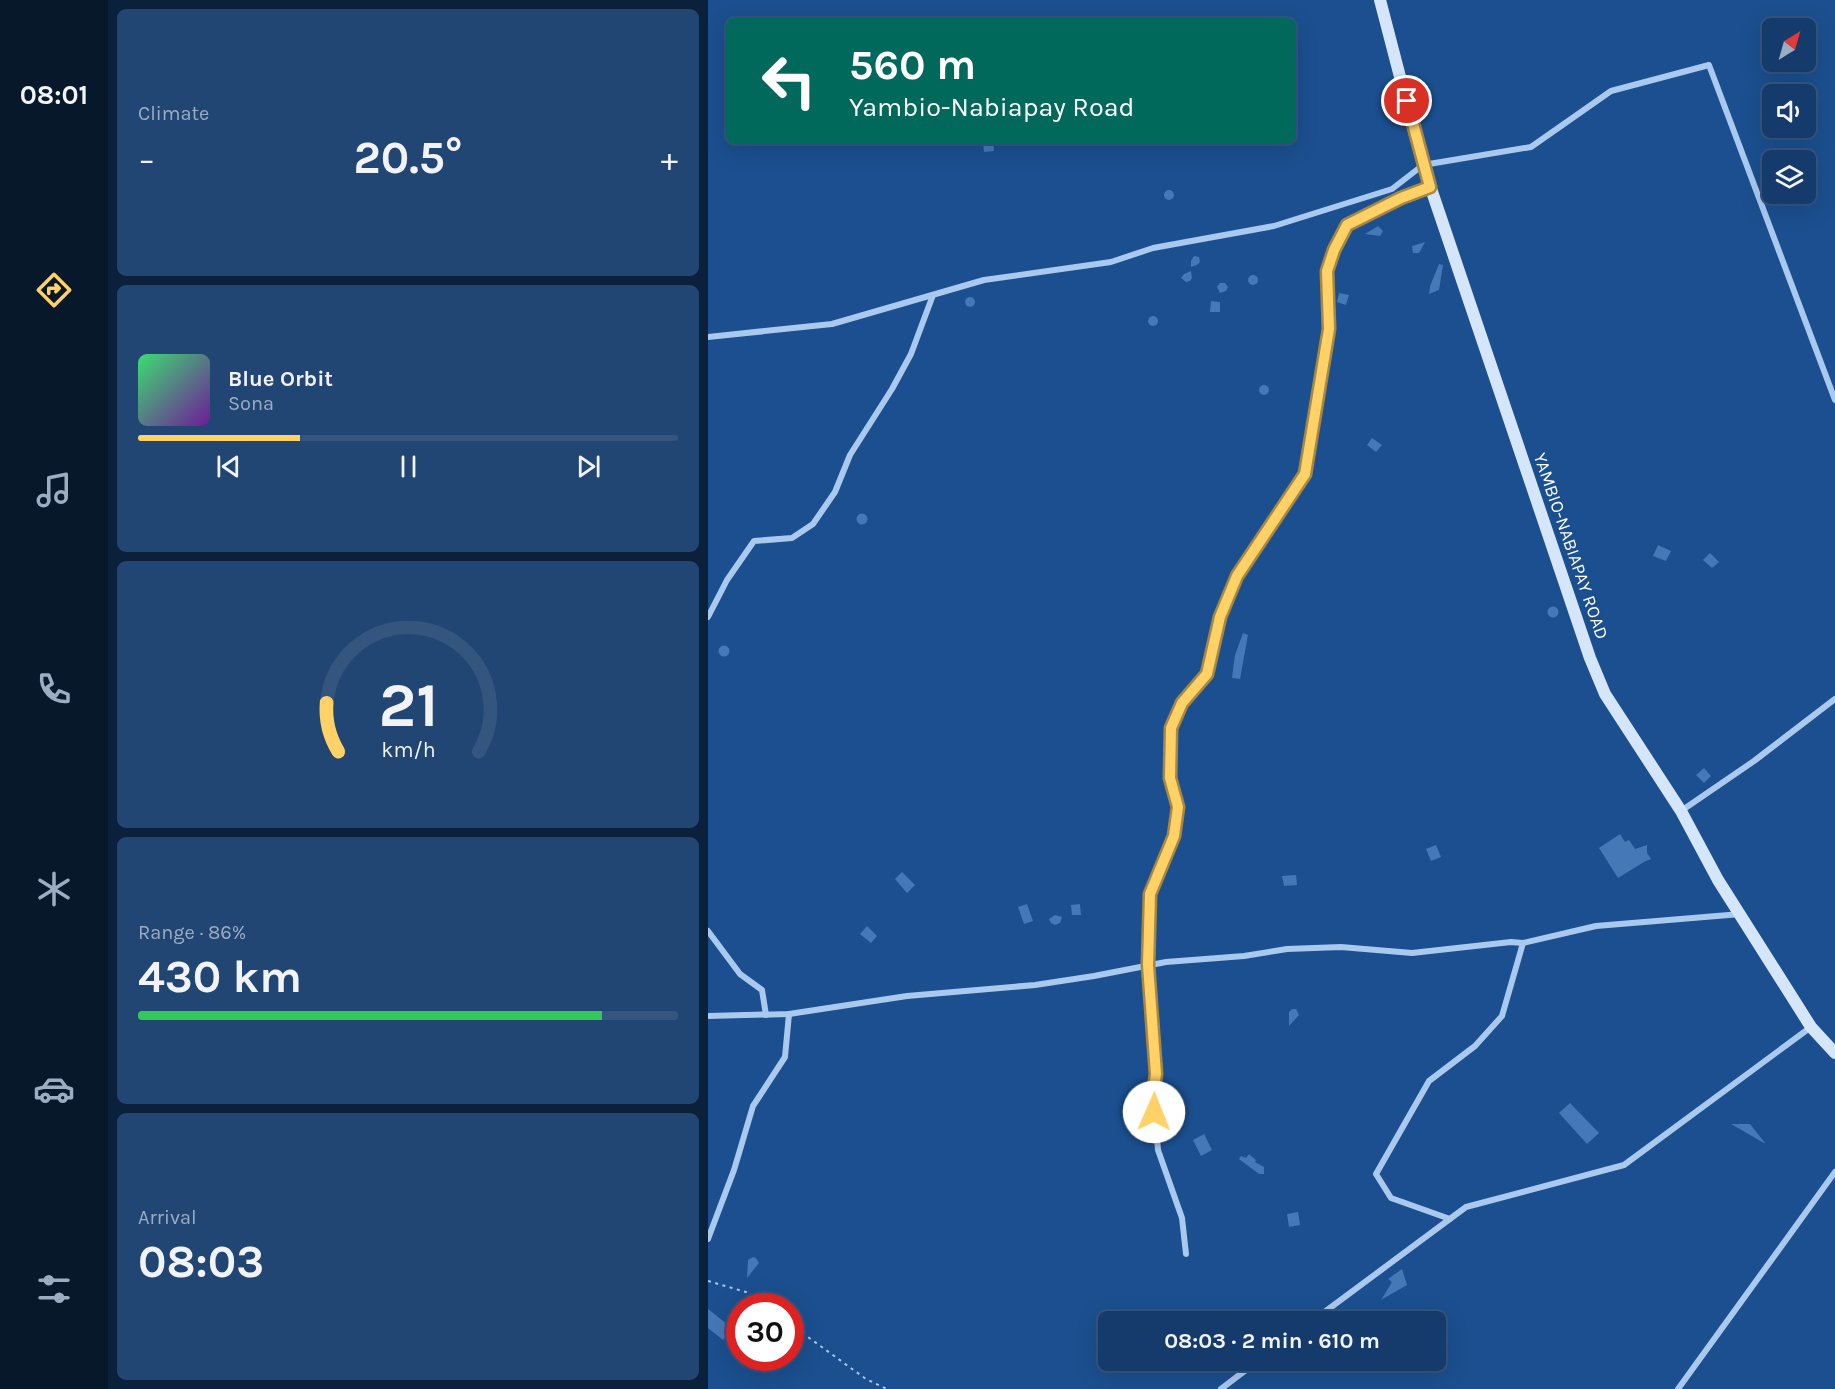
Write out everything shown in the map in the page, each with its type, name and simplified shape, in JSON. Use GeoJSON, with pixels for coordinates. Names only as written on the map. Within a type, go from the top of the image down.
{"type":"FeatureCollection","features":[{"type":"Feature","properties":{"kind":"main road","name":"YAMBIO-NABIAPAY ROAD"},"geometry":{"type":"LineString","coordinates":[[1380,0],[1430,187],[1590,658],[1605,694],[1681,811],[1718,880],[1811,1027],[1835,1053]]}},
{"type":"Feature","properties":{"kind":"street"},"geometry":{"type":"LineString","coordinates":[[708,337],[832,324],[984,280],[1111,262],[1153,248],[1274,226],[1392,189],[1423,165],[1531,147],[1611,91],[1708,65],[1835,400]]}},
{"type":"Feature","properties":{"kind":"street"},"geometry":{"type":"LineString","coordinates":[[1186,1254],[1182,1218],[1158,1150],[1153,1094],[1156,1074],[1148,965],[1150,894],[1174,836],[1178,807],[1170,778],[1171,728],[1182,703],[1207,674],[1220,617],[1237,576],[1305,474],[1329,329],[1327,271],[1334,250],[1347,225],[1401,198],[1430,187]]}},
{"type":"Feature","properties":{"kind":"street"},"geometry":{"type":"LineString","coordinates":[[708,617],[727,579],[754,541],[792,538],[813,524],[835,492],[850,455],[892,389],[911,354],[933,295]]}},
{"type":"Feature","properties":{"kind":"street"},"geometry":{"type":"LineString","coordinates":[[1681,811],[1754,761],[1835,699]]}},
{"type":"Feature","properties":{"kind":"street"},"geometry":{"type":"LineString","coordinates":[[708,1016],[789,1014],[907,996],[1035,985],[1166,962],[1244,956],[1287,949],[1341,947],[1412,953],[1511,942],[1523,943],[1596,926],[1741,914]]}},
{"type":"Feature","properties":{"kind":"street"},"geometry":{"type":"LineString","coordinates":[[708,931],[740,974],[762,990],[766,1015]]}},
{"type":"Feature","properties":{"kind":"street"},"geometry":{"type":"LineString","coordinates":[[1450,1219],[1391,1198],[1377,1174],[1429,1081],[1475,1046],[1502,1016],[1523,943]]}},
{"type":"Feature","properties":{"kind":"street"},"geometry":{"type":"LineString","coordinates":[[708,1239],[734,1170],[753,1106],[784,1057],[789,1014]]}},
{"type":"Feature","properties":{"kind":"street"},"geometry":{"type":"LineString","coordinates":[[1326,1311],[1466,1207],[1624,1165],[1811,1027]]}},
{"type":"Feature","properties":{"kind":"street"},"geometry":{"type":"LineString","coordinates":[[1678,1389],[1835,1172]]}},
{"type":"Feature","properties":{"kind":"street"},"geometry":{"type":"LineString","coordinates":[[1221,1389],[1245,1371]]}},
{"type":"Feature","properties":{"kind":"path"},"geometry":{"type":"LineString","coordinates":[[708,1281],[747,1293]]}},
{"type":"Feature","properties":{"kind":"path"},"geometry":{"type":"LineString","coordinates":[[804,1334],[866,1379],[887,1389]]}},
{"type":"Feature","properties":{"kind":"building"},"geometry":{"type":"Polygon","coordinates":[[[983,144],[993,144],[994,151],[984,152],[983,144]]]}},
{"type":"Feature","properties":{"kind":"building"},"geometry":{"type":"Polygon","coordinates":[[[1169,190],[1173,191],[1173,199],[1169,200],[1165,199],[1164,195],[1165,191],[1169,190]]]}},
{"type":"Feature","properties":{"kind":"building"},"geometry":{"type":"Polygon","coordinates":[[[1378,226],[1383,231],[1380,236],[1365,234],[1378,226]]]}},
{"type":"Feature","properties":{"kind":"building"},"geometry":{"type":"Polygon","coordinates":[[[1425,242],[1419,253],[1413,253],[1412,246],[1425,242]]]}},
{"type":"Feature","properties":{"kind":"building"},"geometry":{"type":"Polygon","coordinates":[[[1194,256],[1199,257],[1200,262],[1191,267],[1191,261],[1194,256]]]}},
{"type":"Feature","properties":{"kind":"building"},"geometry":{"type":"Polygon","coordinates":[[[1439,264],[1443,265],[1439,290],[1429,294],[1430,286],[1439,264]]]}},
{"type":"Feature","properties":{"kind":"building"},"geometry":{"type":"Polygon","coordinates":[[[1191,271],[1190,281],[1186,282],[1181,278],[1184,274],[1191,271]]]}},
{"type":"Feature","properties":{"kind":"building"},"geometry":{"type":"Polygon","coordinates":[[[1253,275],[1257,276],[1257,284],[1253,285],[1249,284],[1248,280],[1249,276],[1253,275]]]}},
{"type":"Feature","properties":{"kind":"building"},"geometry":{"type":"Polygon","coordinates":[[[1220,283],[1225,283],[1228,287],[1226,291],[1220,293],[1217,287],[1220,283]]]}},
{"type":"Feature","properties":{"kind":"building"},"geometry":{"type":"Polygon","coordinates":[[[1339,293],[1349,295],[1346,305],[1337,302],[1339,293]]]}},
{"type":"Feature","properties":{"kind":"building"},"geometry":{"type":"Polygon","coordinates":[[[970,297],[974,298],[974,306],[970,307],[966,306],[965,302],[966,298],[970,297]]]}},
{"type":"Feature","properties":{"kind":"building"},"geometry":{"type":"Polygon","coordinates":[[[1211,301],[1220,302],[1220,312],[1210,312],[1211,301]]]}},
{"type":"Feature","properties":{"kind":"building"},"geometry":{"type":"Polygon","coordinates":[[[1153,316],[1157,317],[1157,325],[1153,326],[1149,325],[1148,321],[1149,317],[1153,316]]]}},
{"type":"Feature","properties":{"kind":"building"},"geometry":{"type":"Polygon","coordinates":[[[1264,385],[1268,386],[1268,394],[1264,395],[1260,394],[1259,390],[1260,386],[1264,385]]]}},
{"type":"Feature","properties":{"kind":"building"},"geometry":{"type":"Polygon","coordinates":[[[1372,438],[1382,445],[1376,452],[1367,445],[1372,438]]]}},
{"type":"Feature","properties":{"kind":"building"},"geometry":{"type":"Polygon","coordinates":[[[862,514],[866,515],[866,523],[862,524],[858,523],[857,519],[858,515],[862,514]]]}},
{"type":"Feature","properties":{"kind":"building"},"geometry":{"type":"Polygon","coordinates":[[[1658,545],[1671,551],[1666,561],[1653,556],[1658,545]]]}},
{"type":"Feature","properties":{"kind":"building"},"geometry":{"type":"Polygon","coordinates":[[[1710,553],[1719,562],[1712,568],[1703,560],[1710,553]]]}},
{"type":"Feature","properties":{"kind":"building"},"geometry":{"type":"Polygon","coordinates":[[[1553,607],[1557,608],[1557,616],[1553,617],[1549,616],[1548,612],[1549,608],[1553,607]]]}},
{"type":"Feature","properties":{"kind":"building"},"geometry":{"type":"Polygon","coordinates":[[[1243,633],[1248,635],[1240,679],[1232,678],[1235,655],[1243,633]]]}},
{"type":"Feature","properties":{"kind":"building"},"geometry":{"type":"Polygon","coordinates":[[[724,645],[730,651],[724,657],[718,651],[724,645]]]}},
{"type":"Feature","properties":{"kind":"building"},"geometry":{"type":"Polygon","coordinates":[[[1704,768],[1711,776],[1704,783],[1696,775],[1704,768]]]}},
{"type":"Feature","properties":{"kind":"building"},"geometry":{"type":"Polygon","coordinates":[[[1620,834],[1625,842],[1629,840],[1635,849],[1647,845],[1647,853],[1651,859],[1618,878],[1599,848],[1620,834]]]}},
{"type":"Feature","properties":{"kind":"building"},"geometry":{"type":"Polygon","coordinates":[[[1436,845],[1441,857],[1431,861],[1426,849],[1436,845]]]}},
{"type":"Feature","properties":{"kind":"building"},"geometry":{"type":"Polygon","coordinates":[[[902,872],[915,885],[907,893],[895,879],[902,872]]]}},
{"type":"Feature","properties":{"kind":"building"},"geometry":{"type":"Polygon","coordinates":[[[1296,875],[1297,885],[1284,886],[1282,876],[1296,875]]]}},
{"type":"Feature","properties":{"kind":"building"},"geometry":{"type":"Polygon","coordinates":[[[1027,904],[1033,921],[1024,924],[1018,907],[1027,904]]]}},
{"type":"Feature","properties":{"kind":"building"},"geometry":{"type":"Polygon","coordinates":[[[1080,904],[1081,915],[1072,915],[1071,905],[1080,904]]]}},
{"type":"Feature","properties":{"kind":"building"},"geometry":{"type":"Polygon","coordinates":[[[1055,915],[1062,917],[1060,923],[1055,925],[1049,919],[1055,915]]]}},
{"type":"Feature","properties":{"kind":"building"},"geometry":{"type":"Polygon","coordinates":[[[867,926],[877,936],[871,943],[860,934],[867,926]]]}},
{"type":"Feature","properties":{"kind":"building"},"geometry":{"type":"Polygon","coordinates":[[[1296,1009],[1299,1015],[1289,1026],[1289,1012],[1296,1009]]]}},
{"type":"Feature","properties":{"kind":"building"},"geometry":{"type":"Polygon","coordinates":[[[1570,1103],[1599,1133],[1587,1144],[1559,1113],[1570,1103]]]}},
{"type":"Feature","properties":{"kind":"building"},"geometry":{"type":"Polygon","coordinates":[[[1731,1124],[1750,1124],[1765,1143],[1764,1143],[1731,1124]]]}},
{"type":"Feature","properties":{"kind":"building"},"geometry":{"type":"Polygon","coordinates":[[[1204,1134],[1212,1150],[1201,1156],[1193,1140],[1204,1134]]]}},
{"type":"Feature","properties":{"kind":"building"},"geometry":{"type":"Polygon","coordinates":[[[1249,1154],[1256,1160],[1255,1162],[1264,1167],[1264,1174],[1259,1174],[1239,1159],[1241,1156],[1246,1158],[1249,1154]]]}},
{"type":"Feature","properties":{"kind":"building"},"geometry":{"type":"Polygon","coordinates":[[[1298,1212],[1300,1225],[1289,1227],[1287,1214],[1298,1212]]]}},
{"type":"Feature","properties":{"kind":"building"},"geometry":{"type":"Polygon","coordinates":[[[753,1257],[759,1263],[747,1278],[748,1260],[753,1257]]]}},
{"type":"Feature","properties":{"kind":"building"},"geometry":{"type":"Polygon","coordinates":[[[1402,1269],[1407,1285],[1381,1300],[1392,1282],[1388,1279],[1402,1269]]]}},
{"type":"Feature","properties":{"kind":"building"},"geometry":{"type":"Polygon","coordinates":[[[708,1309],[726,1323],[726,1336],[723,1340],[708,1328],[708,1309]]]}},
{"type":"Feature","properties":{"kind":"route"},"geometry":{"type":"LineString","coordinates":[[1154,1112],[1153,1094],[1156,1074],[1148,965],[1150,894],[1174,836],[1178,807],[1170,778],[1171,728],[1182,703],[1207,674],[1220,617],[1237,576],[1305,474],[1329,329],[1327,271],[1334,250],[1347,225],[1401,198],[1430,187],[1407,101]]}}]}
